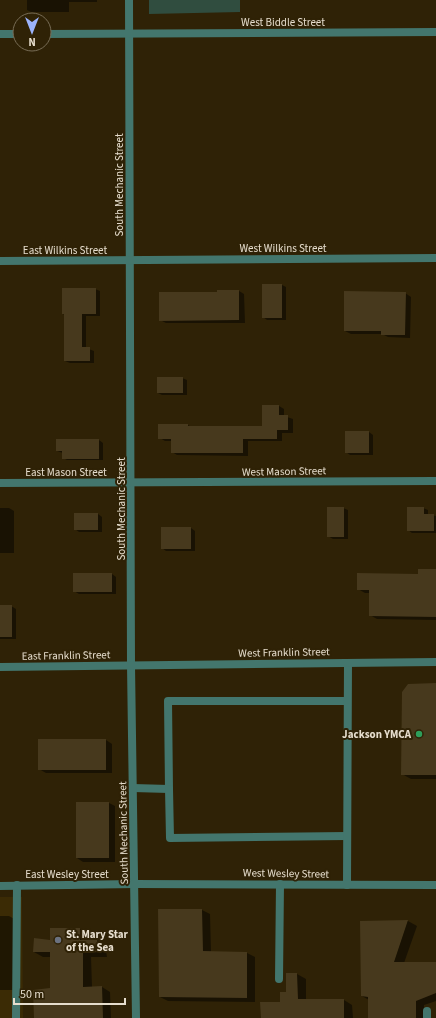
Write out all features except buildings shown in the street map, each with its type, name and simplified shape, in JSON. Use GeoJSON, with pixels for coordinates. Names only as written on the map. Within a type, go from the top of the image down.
{"type":"FeatureCollection","features":[{"type":"Feature","properties":{"kind":"street","name":"South Mechanic Street"},"geometry":{"type":"LineString","coordinates":[[129,0],[132,665],[136,1018]]}},
{"type":"Feature","properties":{"kind":"street","name":"West Biddle Street"},"geometry":{"type":"LineString","coordinates":[[52,34],[436,32]]}},
{"type":"Feature","properties":{"kind":"street"},"geometry":{"type":"LineString","coordinates":[[0,34],[12,34]]}},
{"type":"Feature","properties":{"kind":"street","name":"West Wilkins Street"},"geometry":{"type":"LineString","coordinates":[[130,260],[436,258]]}},
{"type":"Feature","properties":{"kind":"street","name":"East Wilkins Street"},"geometry":{"type":"LineString","coordinates":[[0,261],[130,260]]}},
{"type":"Feature","properties":{"kind":"street","name":"West Mason Street"},"geometry":{"type":"LineString","coordinates":[[132,483],[436,481]]}},
{"type":"Feature","properties":{"kind":"street","name":"East Mason Street"},"geometry":{"type":"LineString","coordinates":[[0,483],[132,483]]}},
{"type":"Feature","properties":{"kind":"street","name":"West Franklin Street"},"geometry":{"type":"LineString","coordinates":[[132,665],[436,662]]}},
{"type":"Feature","properties":{"kind":"street"},"geometry":{"type":"LineString","coordinates":[[347,885],[348,663]]}},
{"type":"Feature","properties":{"kind":"street","name":"East Franklin Street"},"geometry":{"type":"LineString","coordinates":[[0,667],[132,665]]}},
{"type":"Feature","properties":{"kind":"street"},"geometry":{"type":"LineString","coordinates":[[347,701],[168,701],[170,838],[347,836]]}},
{"type":"Feature","properties":{"kind":"street"},"geometry":{"type":"LineString","coordinates":[[133,788],[169,789]]}},
{"type":"Feature","properties":{"kind":"street","name":"West Wesley Street"},"geometry":{"type":"LineString","coordinates":[[135,884],[436,884]]}},
{"type":"Feature","properties":{"kind":"street","name":"East Wesley Street"},"geometry":{"type":"LineString","coordinates":[[0,886],[135,884]]}},
{"type":"Feature","properties":{"kind":"street"},"geometry":{"type":"LineString","coordinates":[[279,979],[280,884]]}},
{"type":"Feature","properties":{"kind":"street"},"geometry":{"type":"LineString","coordinates":[[16,1018],[17,885]]}},
{"type":"Feature","properties":{"kind":"shaded area"},"geometry":{"type":"Polygon","coordinates":[[[0,897],[22,897],[23,1018],[0,1018],[0,897]]]}},
{"type":"Feature","properties":{"kind":"green space"},"geometry":{"type":"Polygon","coordinates":[[[149,0],[240,0],[240,12],[149,14],[149,0]]]}},
{"type":"Feature","properties":{"kind":"place","name":"Jackson YMCA"},"geometry":{"type":"Point","coordinates":[419,734]}},
{"type":"Feature","properties":{"kind":"place","name":"St. Mary Star of the Sea"},"geometry":{"type":"Point","coordinates":[58,940]}}]}
